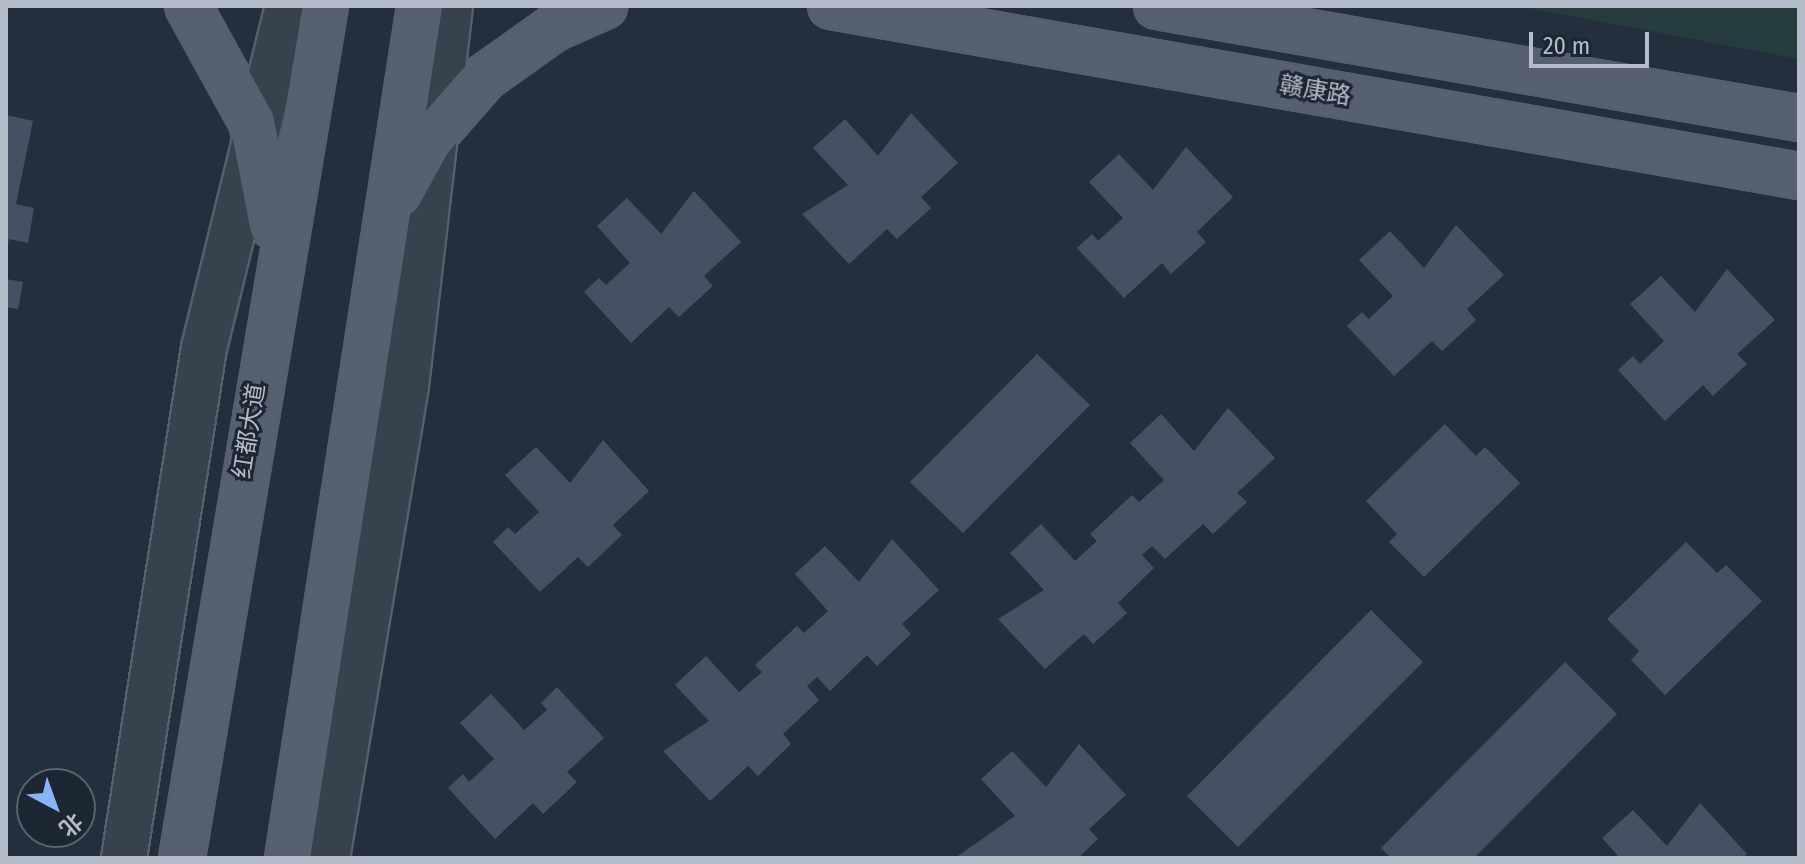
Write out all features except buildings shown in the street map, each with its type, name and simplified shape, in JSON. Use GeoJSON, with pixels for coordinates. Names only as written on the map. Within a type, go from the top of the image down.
{"type":"FeatureCollection","features":[{"type":"Feature","properties":{"kind":"main road"},"geometry":{"type":"LineString","coordinates":[[188,6],[234,79],[258,141],[271,213],[270,306]]}},
{"type":"Feature","properties":{"kind":"main road","name":"红都大道"},"geometry":{"type":"LineString","coordinates":[[182,858],[270,306],[325,6]]}},
{"type":"Feature","properties":{"kind":"main road"},"geometry":{"type":"LineString","coordinates":[[288,858],[371,299],[420,6]]}},
{"type":"Feature","properties":{"kind":"main road"},"geometry":{"type":"LineString","coordinates":[[371,299],[390,217],[438,129],[518,50],[604,6]]}},
{"type":"Feature","properties":{"kind":"main road","name":"赣康路"},"geometry":{"type":"LineString","coordinates":[[831,6],[1799,176]]}},
{"type":"Feature","properties":{"kind":"main road"},"geometry":{"type":"LineString","coordinates":[[1157,6],[1799,118]]}},
{"type":"Feature","properties":{"kind":"street"},"geometry":{"type":"LineString","coordinates":[[124,858],[204,348],[258,141],[288,6]]}},
{"type":"Feature","properties":{"kind":"street"},"geometry":{"type":"LineString","coordinates":[[327,858],[406,386],[450,6]]}},
{"type":"Feature","properties":{"kind":"green space"},"geometry":{"type":"Polygon","coordinates":[[[1517,6],[1799,6],[1799,59],[1517,6]]]}}]}
